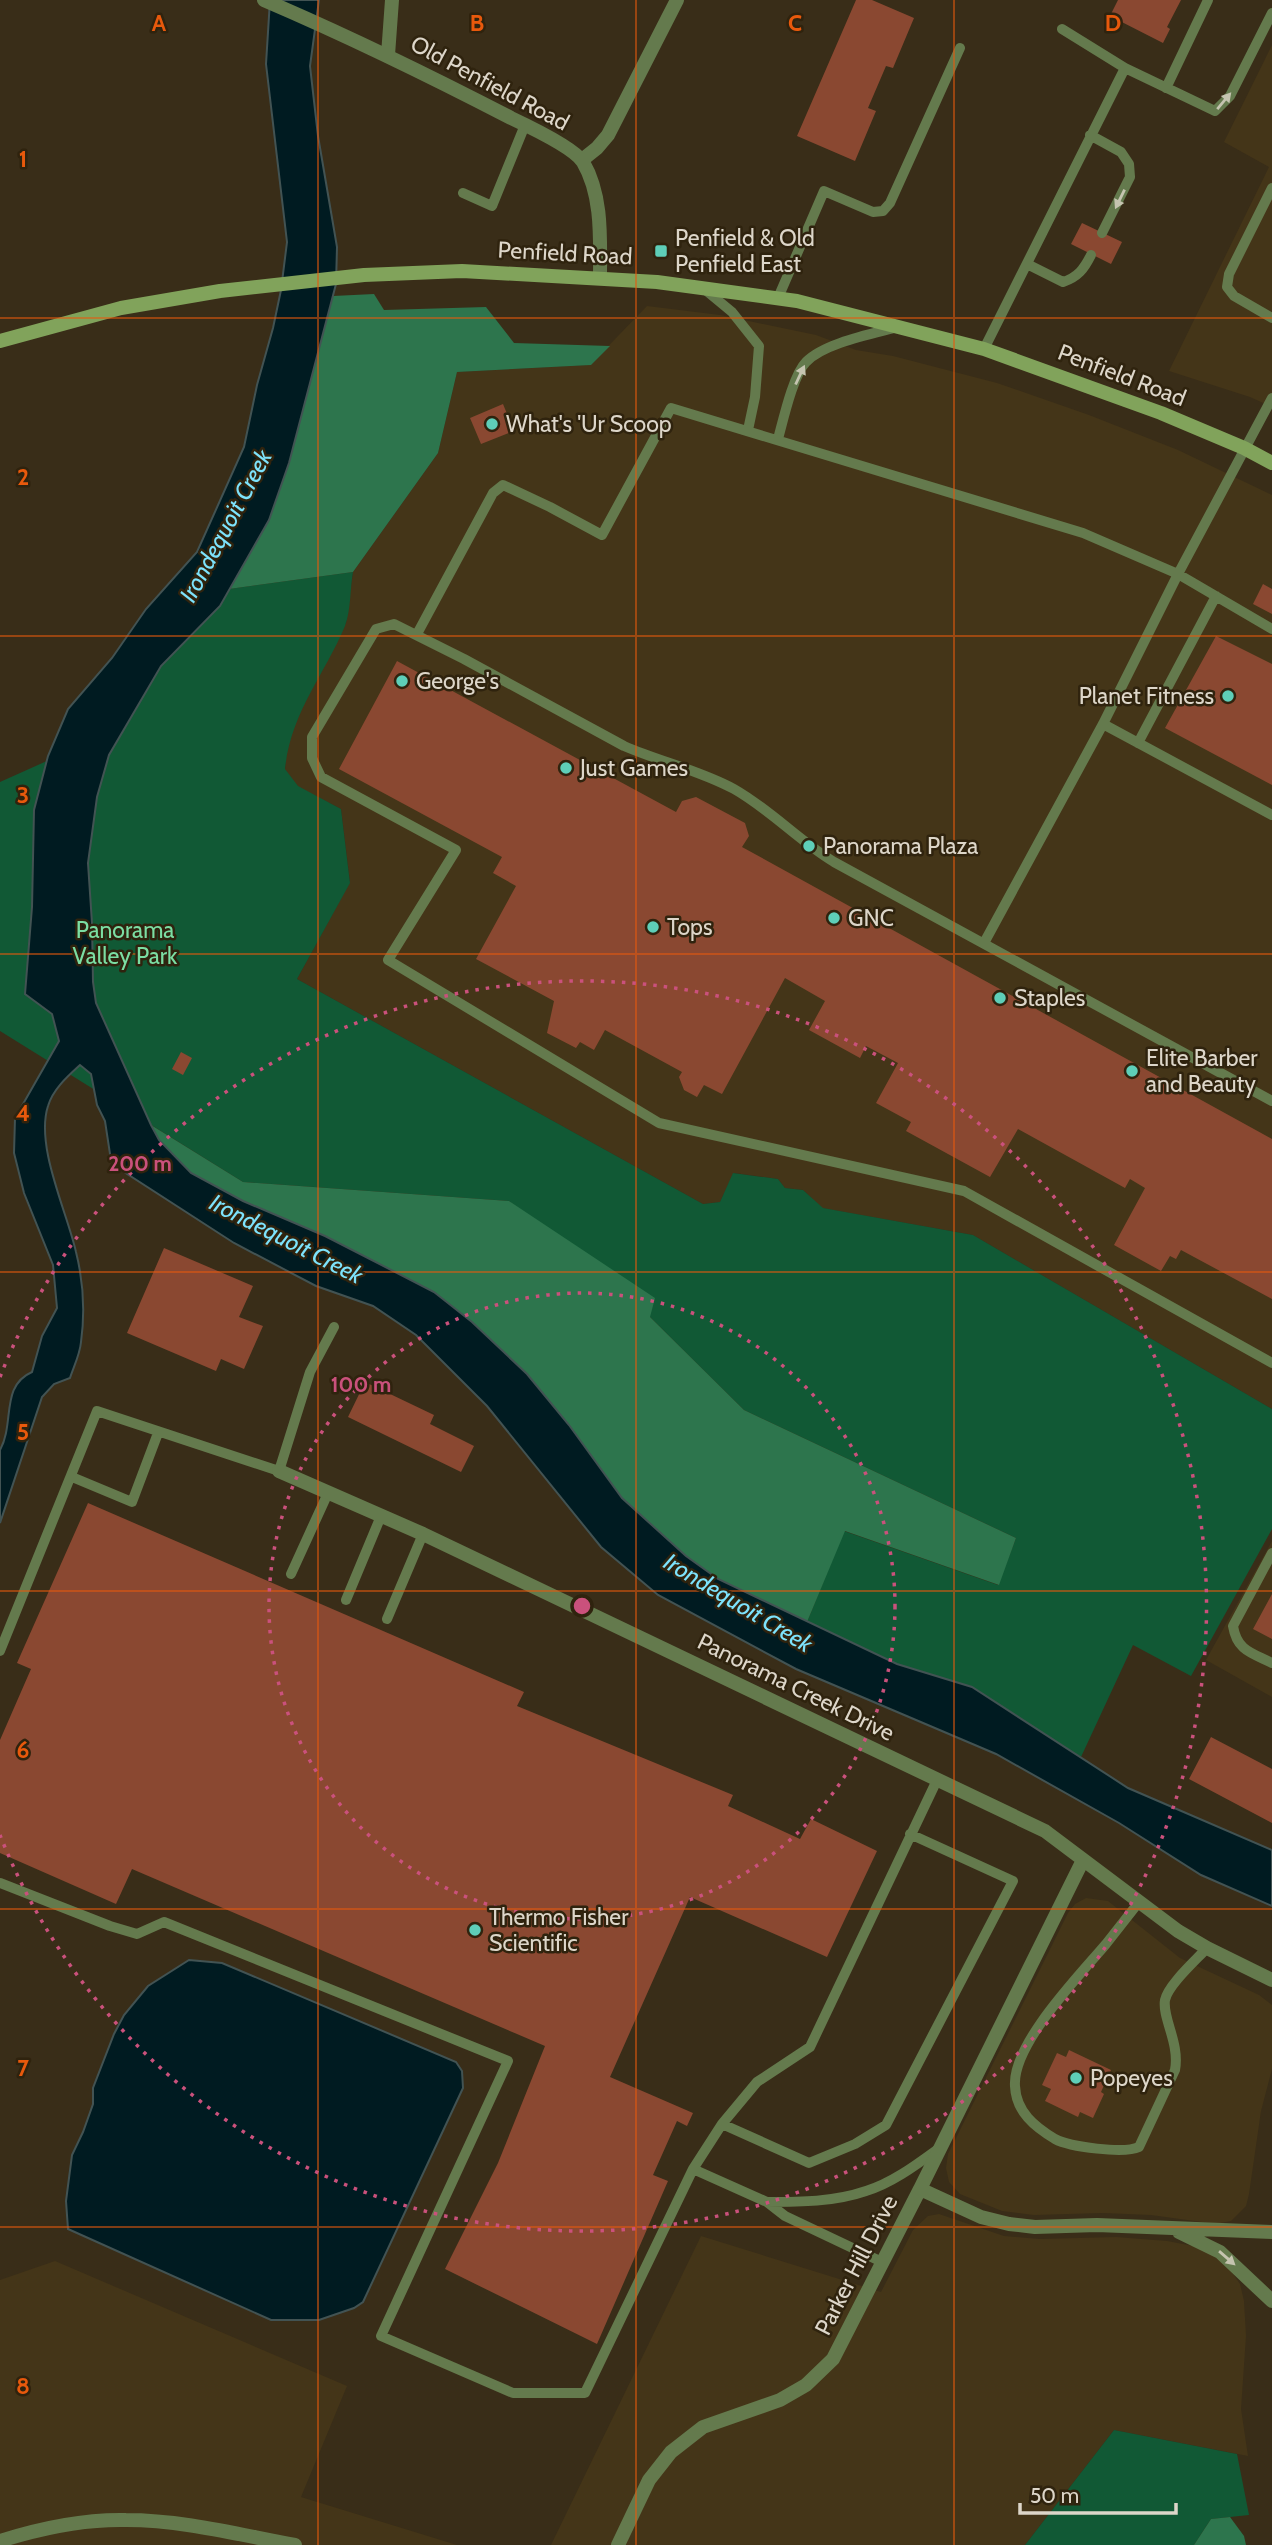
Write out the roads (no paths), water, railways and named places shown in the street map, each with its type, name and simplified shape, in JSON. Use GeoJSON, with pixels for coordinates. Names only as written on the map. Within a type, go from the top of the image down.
{"type":"FeatureCollection","features":[{"type":"Feature","properties":{"kind":"main road","name":"Penfield Road"},"geometry":{"type":"LineString","coordinates":[[4,338],[121,308],[220,290],[364,275],[462,271],[700,286],[778,298],[984,349],[1090,386],[1244,448],[1272,463]]}},
{"type":"Feature","properties":{"kind":"street","name":"Old Penfield Road"},"geometry":{"type":"LineString","coordinates":[[264,0],[388,55],[555,141],[582,160],[594,189],[598,214],[600,278]]}},
{"type":"Feature","properties":{"kind":"street"},"geometry":{"type":"LineString","coordinates":[[388,55],[392,0]]}},
{"type":"Feature","properties":{"kind":"street"},"geometry":{"type":"LineString","coordinates":[[582,160],[608,135],[677,0]]}},
{"type":"Feature","properties":{"kind":"street","name":"Panorama Creek Drive"},"geometry":{"type":"LineString","coordinates":[[279,1471],[423,1534],[1045,1831],[1178,1931],[1272,1980]]}},
{"type":"Feature","properties":{"kind":"street","name":"Parker Hill Drive"},"geometry":{"type":"LineString","coordinates":[[618,2545],[649,2480],[671,2452],[703,2427],[780,2400],[798,2390],[833,2359],[850,2330],[881,2262],[1083,1860]]}},
{"type":"Feature","properties":{"kind":"street","name":"Parker Hill Drive"},"geometry":{"type":"LineString","coordinates":[[920,2189],[981,2217],[1009,2224],[1035,2227],[1097,2225],[1272,2232]]}},
{"type":"Feature","properties":{"kind":"street","name":"Parker Hill Drive"},"geometry":{"type":"LineString","coordinates":[[1172,2229],[1220,2252],[1272,2301]]}},
{"type":"Feature","properties":{"kind":"street"},"geometry":{"type":"LineString","coordinates":[[0,2541],[23,2540],[40,2529],[90,2521],[127,2519],[178,2524],[295,2545]]}},
{"type":"Feature","properties":{"kind":"lane"},"geometry":{"type":"LineString","coordinates":[[1166,88],[1208,0]]}},
{"type":"Feature","properties":{"kind":"lane"},"geometry":{"type":"LineString","coordinates":[[1062,29],[1125,68],[1215,111],[1230,96],[1272,13]]}},
{"type":"Feature","properties":{"kind":"lane"},"geometry":{"type":"LineString","coordinates":[[778,298],[824,191],[873,212],[883,211],[891,203],[960,48]]}},
{"type":"Feature","properties":{"kind":"lane"},"geometry":{"type":"LineString","coordinates":[[984,349],[1125,68]]}},
{"type":"Feature","properties":{"kind":"lane"},"geometry":{"type":"LineString","coordinates":[[463,192],[492,206],[525,125]]}},
{"type":"Feature","properties":{"kind":"lane"},"geometry":{"type":"LineString","coordinates":[[1090,135],[1121,152],[1129,164],[1130,177],[1102,233]]}},
{"type":"Feature","properties":{"kind":"lane"},"geometry":{"type":"LineString","coordinates":[[1272,188],[1229,274],[1227,287],[1234,296],[1272,318]]}},
{"type":"Feature","properties":{"kind":"lane"},"geometry":{"type":"LineString","coordinates":[[1027,264],[1063,282],[1075,278],[1091,255]]}},
{"type":"Feature","properties":{"kind":"lane"},"geometry":{"type":"LineString","coordinates":[[700,286],[732,312],[760,346],[755,397],[748,430]]}},
{"type":"Feature","properties":{"kind":"lane"},"geometry":{"type":"LineString","coordinates":[[778,439],[789,397],[805,362],[835,345],[899,327]]}},
{"type":"Feature","properties":{"kind":"lane"},"geometry":{"type":"LineString","coordinates":[[984,943],[1104,724],[1178,574],[1272,398]]}},
{"type":"Feature","properties":{"kind":"lane"},"geometry":{"type":"LineString","coordinates":[[417,634],[493,492],[503,485],[602,535],[671,408],[1083,533],[1178,574],[1272,629]]}},
{"type":"Feature","properties":{"kind":"lane"},"geometry":{"type":"LineString","coordinates":[[1138,743],[1216,596]]}},
{"type":"Feature","properties":{"kind":"lane"},"geometry":{"type":"LineString","coordinates":[[1272,1101],[814,850],[786,824],[736,791],[706,775],[624,746],[394,624],[376,629],[312,737],[312,758],[321,777],[456,850],[388,960],[659,1123],[964,1191],[1272,1363]]}},
{"type":"Feature","properties":{"kind":"lane"},"geometry":{"type":"LineString","coordinates":[[1104,724],[1272,815]]}},
{"type":"Feature","properties":{"kind":"lane"},"geometry":{"type":"LineString","coordinates":[[0,1651],[97,1411],[279,1471],[310,1372],[334,1327]]}},
{"type":"Feature","properties":{"kind":"lane"},"geometry":{"type":"LineString","coordinates":[[72,1477],[132,1502],[158,1433]]}},
{"type":"Feature","properties":{"kind":"lane"},"geometry":{"type":"LineString","coordinates":[[291,1574],[328,1493]]}},
{"type":"Feature","properties":{"kind":"lane"},"geometry":{"type":"LineString","coordinates":[[345,1600],[381,1516]]}},
{"type":"Feature","properties":{"kind":"lane"},"geometry":{"type":"LineString","coordinates":[[387,1619],[423,1534]]}},
{"type":"Feature","properties":{"kind":"lane"},"geometry":{"type":"LineString","coordinates":[[1272,1553],[1233,1626],[1240,1647],[1272,1663]]}},
{"type":"Feature","properties":{"kind":"lane"},"geometry":{"type":"LineString","coordinates":[[0,1882],[110,1926],[137,1934],[164,1922],[508,2061],[381,2336],[513,2393],[585,2393],[693,2169],[722,2124],[757,2082],[810,2046],[937,1780]]}},
{"type":"Feature","properties":{"kind":"lane"},"geometry":{"type":"LineString","coordinates":[[722,2124],[808,2163],[855,2144],[886,2125],[1013,1881],[911,1834]]}},
{"type":"Feature","properties":{"kind":"lane"},"geometry":{"type":"LineString","coordinates":[[1139,1902],[1048,2011],[1018,2068],[1014,2088],[1021,2109],[1028,2119],[1058,2141],[1119,2150],[1139,2147],[1178,2058],[1164,2002],[1168,1991],[1207,1948]]}},
{"type":"Feature","properties":{"kind":"lane"},"geometry":{"type":"LineString","coordinates":[[767,2203],[821,2202],[867,2191],[905,2172],[941,2146]]}},
{"type":"Feature","properties":{"kind":"lane"},"geometry":{"type":"LineString","coordinates":[[693,2169],[767,2203],[785,2216],[881,2262]]}},
{"type":"Feature","properties":{"kind":"water","name":"Irondequoit Creek"},"geometry":{"type":"Polygon","coordinates":[[[270,0],[319,0],[310,66],[318,136],[337,247],[336,284],[289,463],[269,520],[220,606],[161,666],[109,755],[97,797],[88,863],[96,1003],[151,1125],[159,1140],[191,1173],[243,1201],[325,1236],[434,1292],[472,1322],[527,1374],[569,1425],[622,1498],[686,1556],[718,1579],[897,1664],[972,1687],[1128,1788],[1272,1850],[1272,1906],[1201,1875],[1119,1823],[996,1754],[796,1669],[658,1595],[601,1547],[487,1406],[416,1335],[373,1306],[316,1286],[234,1243],[118,1168],[110,1154],[105,1121],[97,1105],[91,1074],[80,1065],[53,1094],[45,1122],[49,1159],[72,1236],[80,1274],[83,1308],[80,1346],[70,1378],[54,1384],[42,1397],[0,1523],[0,1450],[12,1396],[22,1378],[32,1372],[42,1336],[57,1308],[53,1265],[24,1193],[14,1153],[15,1118],[59,1041],[52,1014],[25,994],[32,907],[34,810],[48,756],[68,709],[112,658],[146,609],[197,552],[244,447],[281,290],[287,242],[266,64],[270,0]]]}},
{"type":"Feature","properties":{"kind":"water"},"geometry":{"type":"Polygon","coordinates":[[[189,1960],[222,1963],[456,2062],[462,2071],[463,2088],[363,2302],[354,2308],[319,2320],[271,2320],[68,2229],[66,2201],[72,2155],[93,2104],[93,2088],[114,2034],[124,2015],[148,1986],[189,1960]]]}},
{"type":"Feature","properties":{"kind":"place","name":"Penfield & Old Penfield East"},"geometry":{"type":"Point","coordinates":[661,251]}},
{"type":"Feature","properties":{"kind":"place","name":"What's 'Ur Scoop"},"geometry":{"type":"Point","coordinates":[492,424]}},
{"type":"Feature","properties":{"kind":"place","name":"George's"},"geometry":{"type":"Point","coordinates":[402,681]}},
{"type":"Feature","properties":{"kind":"place","name":"Planet Fitness"},"geometry":{"type":"Point","coordinates":[1228,696]}},
{"type":"Feature","properties":{"kind":"place","name":"Just Games"},"geometry":{"type":"Point","coordinates":[566,768]}},
{"type":"Feature","properties":{"kind":"place","name":"Panorama Plaza"},"geometry":{"type":"Point","coordinates":[809,846]}},
{"type":"Feature","properties":{"kind":"place","name":"GNC"},"geometry":{"type":"Point","coordinates":[834,918]}},
{"type":"Feature","properties":{"kind":"place","name":"Tops"},"geometry":{"type":"Point","coordinates":[653,927]}},
{"type":"Feature","properties":{"kind":"place","name":"Staples"},"geometry":{"type":"Point","coordinates":[1000,998]}},
{"type":"Feature","properties":{"kind":"place","name":"Elite Barber and Beauty"},"geometry":{"type":"Point","coordinates":[1132,1071]}},
{"type":"Feature","properties":{"kind":"place","name":"Thermo Fisher Scientific"},"geometry":{"type":"Point","coordinates":[475,1930]}},
{"type":"Feature","properties":{"kind":"place","name":"Popeyes"},"geometry":{"type":"Point","coordinates":[1076,2078]}},
{"type":"Feature","properties":{"kind":"park label","name":"Panorama Valley Park"},"geometry":{"type":"Point","coordinates":[125,943]}}]}
